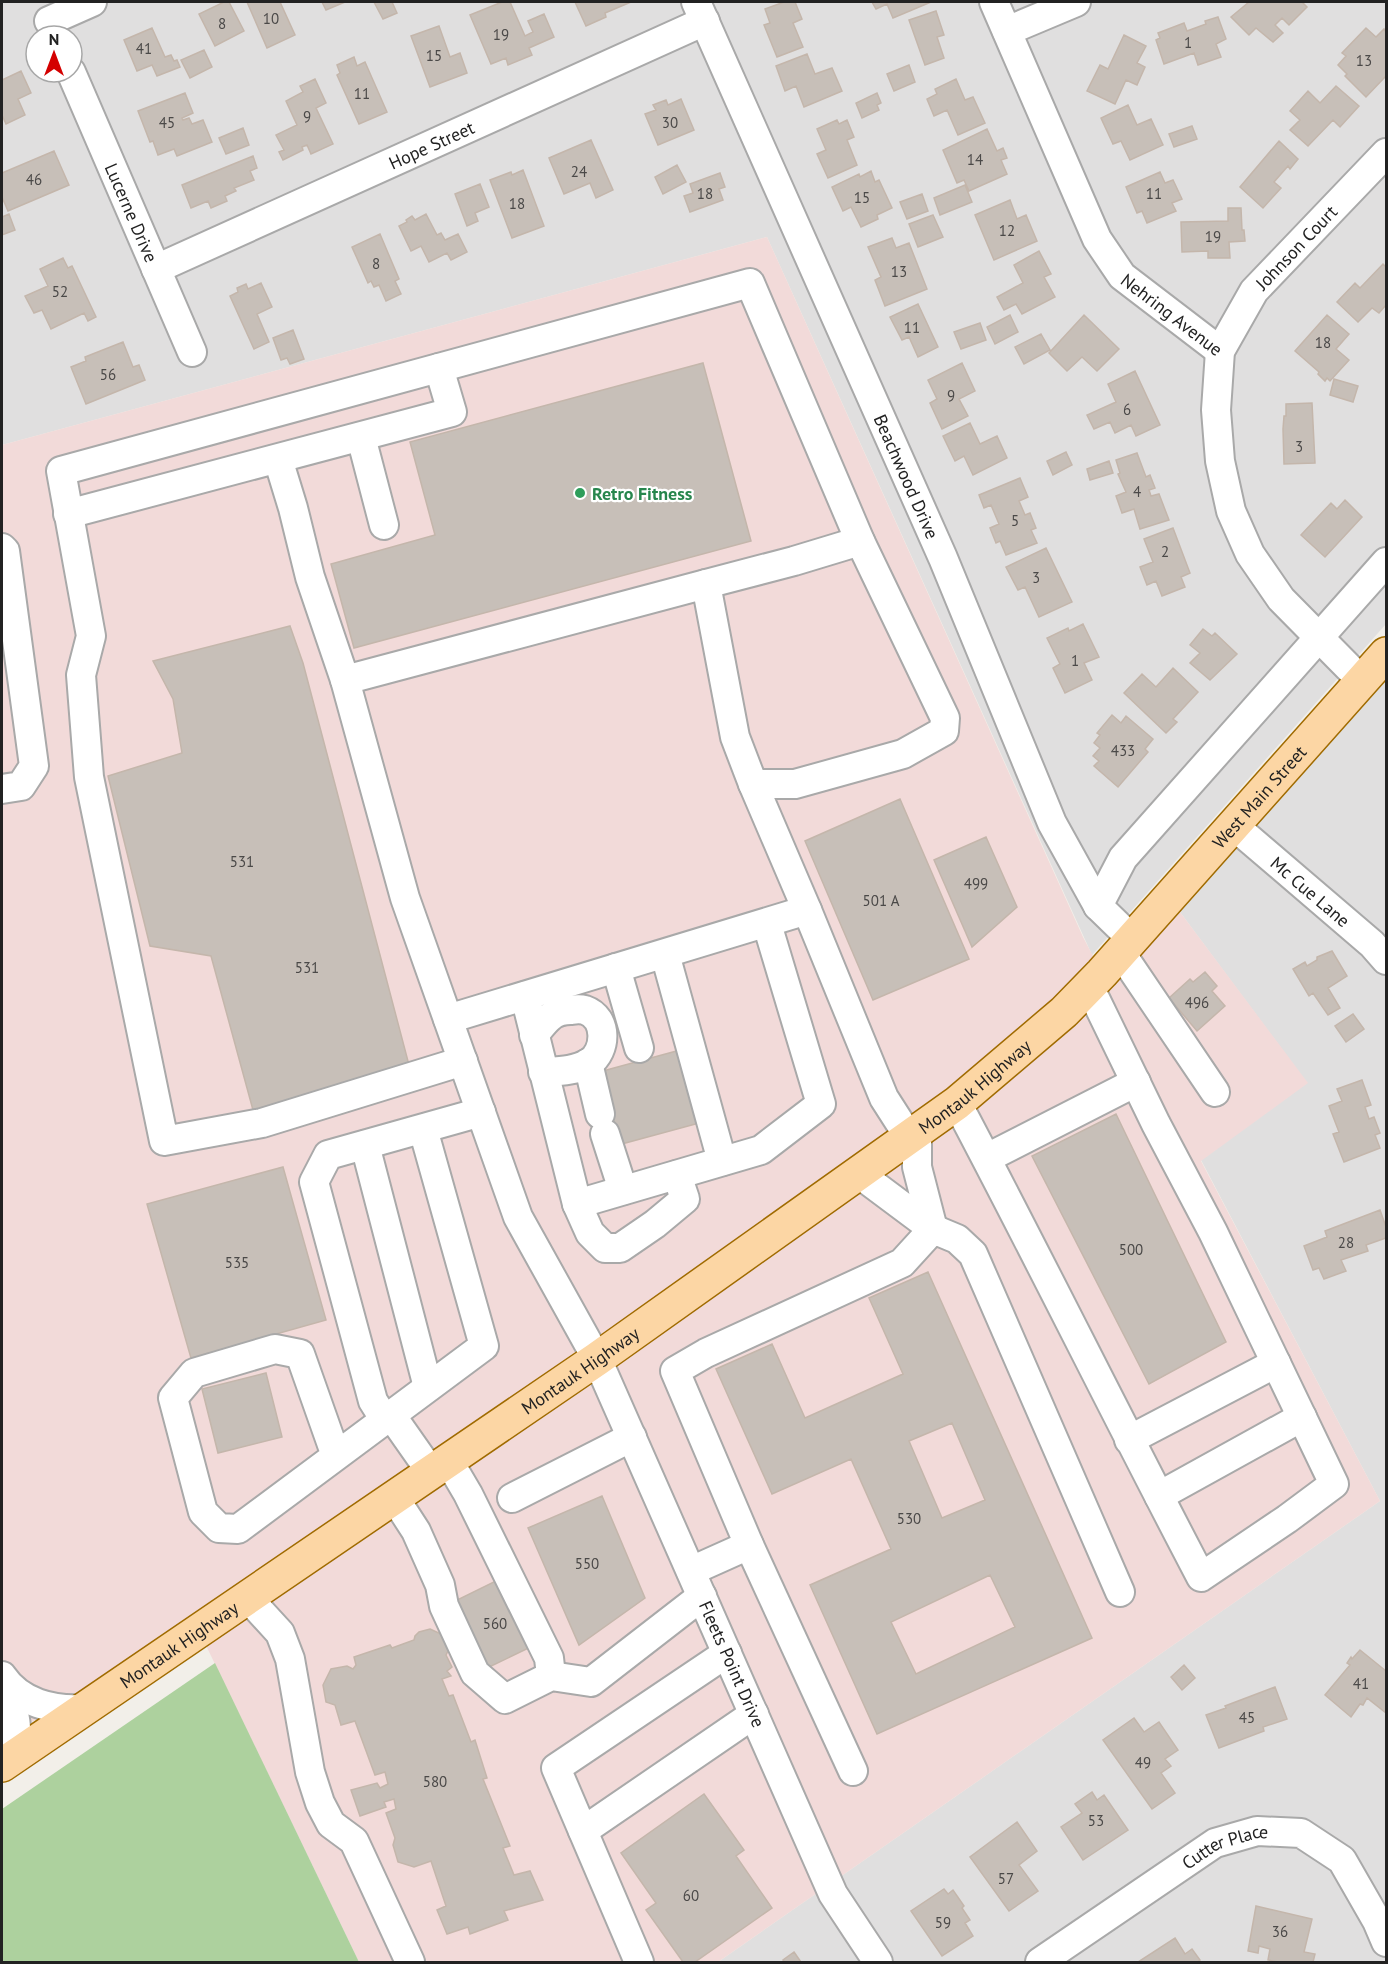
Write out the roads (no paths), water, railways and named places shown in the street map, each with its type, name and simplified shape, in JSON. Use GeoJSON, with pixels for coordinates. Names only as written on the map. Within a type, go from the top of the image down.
{"type":"FeatureCollection","features":[{"type":"Feature","properties":{"kind":"main road","name":"West Main Street"},"geometry":{"type":"LineString","coordinates":[[1127,946],[1386,654]]}},
{"type":"Feature","properties":{"kind":"main road","name":"Montauk Highway"},"geometry":{"type":"LineString","coordinates":[[7,1761],[597,1359],[957,1102],[1064,1012],[1127,946]]}},
{"type":"Feature","properties":{"kind":"street"},"geometry":{"type":"LineString","coordinates":[[48,19],[92,2]]}},
{"type":"Feature","properties":{"kind":"street","name":"Nehring Avenue"},"geometry":{"type":"LineString","coordinates":[[994,2],[1097,239],[1122,276],[1220,351],[1216,410],[1220,462],[1231,511],[1250,554],[1281,599],[1362,681]]}},
{"type":"Feature","properties":{"kind":"street"},"geometry":{"type":"LineString","coordinates":[[1007,31],[1076,2]]}},
{"type":"Feature","properties":{"kind":"street","name":"Hope Street"},"geometry":{"type":"LineString","coordinates":[[156,269],[700,11]]}},
{"type":"Feature","properties":{"kind":"street","name":"Beachwood Drive"},"geometry":{"type":"LineString","coordinates":[[700,11],[943,558],[1052,823],[1098,906],[1127,946],[1215,1092]]}},
{"type":"Feature","properties":{"kind":"street","name":"Lucerne Drive"},"geometry":{"type":"LineString","coordinates":[[76,84],[192,352]]}},
{"type":"Feature","properties":{"kind":"street","name":"Johnson Court"},"geometry":{"type":"LineString","coordinates":[[1220,351],[1254,291],[1386,153]]}},
{"type":"Feature","properties":{"kind":"street"},"geometry":{"type":"LineString","coordinates":[[463,1061],[262,1123],[164,1141],[89,777],[81,675],[91,636],[61,471],[750,283],[860,541],[945,718],[944,731],[903,754],[795,784],[753,784]]}},
{"type":"Feature","properties":{"kind":"street"},"geometry":{"type":"LineString","coordinates":[[68,514],[452,412],[439,368]]}},
{"type":"Feature","properties":{"kind":"street"},"geometry":{"type":"LineString","coordinates":[[361,437],[384,525]]}},
{"type":"Feature","properties":{"kind":"street","name":"Fleets Point Drive"},"geometry":{"type":"LineString","coordinates":[[278,459],[310,577],[345,680],[405,898],[519,1217],[597,1359],[833,1894],[878,1962]]}},
{"type":"Feature","properties":{"kind":"street"},"geometry":{"type":"LineString","coordinates":[[345,680],[794,561],[860,541]]}},
{"type":"Feature","properties":{"kind":"street"},"geometry":{"type":"LineString","coordinates":[[2,548],[5,550],[33,766],[21,786],[2,789]]}},
{"type":"Feature","properties":{"kind":"street"},"geometry":{"type":"LineString","coordinates":[[1098,906],[1123,858],[1386,562]]}},
{"type":"Feature","properties":{"kind":"street"},"geometry":{"type":"LineString","coordinates":[[706,584],[735,737],[884,1098],[913,1134],[917,1167],[933,1229]]}},
{"type":"Feature","properties":{"kind":"street","name":"Mc Cue Lane"},"geometry":{"type":"LineString","coordinates":[[1233,825],[1372,944],[1386,960]]}},
{"type":"Feature","properties":{"kind":"street"},"geometry":{"type":"LineString","coordinates":[[448,1019],[807,910]]}},
{"type":"Feature","properties":{"kind":"street"},"geometry":{"type":"LineString","coordinates":[[577,1204],[761,1150],[821,1104],[767,924]]}},
{"type":"Feature","properties":{"kind":"street"},"geometry":{"type":"LineString","coordinates":[[664,954],[722,1161]]}},
{"type":"Feature","properties":{"kind":"street"},"geometry":{"type":"LineString","coordinates":[[616,968],[639,1048]]}},
{"type":"Feature","properties":{"kind":"street"},"geometry":{"type":"LineString","coordinates":[[957,1102],[1201,1577],[1334,1484],[1089,986]]}},
{"type":"Feature","properties":{"kind":"street"},"geometry":{"type":"LineString","coordinates":[[525,996],[577,1204],[590,1233],[605,1248],[620,1248],[655,1224],[685,1199],[677,1174]]}},
{"type":"Feature","properties":{"kind":"street"},"geometry":{"type":"LineString","coordinates":[[534,1035],[550,1016],[564,1010],[583,1009],[593,1014],[602,1028],[603,1044],[600,1053],[588,1063],[573,1069],[543,1072]]}},
{"type":"Feature","properties":{"kind":"street"},"geometry":{"type":"LineString","coordinates":[[588,1063],[623,1190]]}},
{"type":"Feature","properties":{"kind":"street"},"geometry":{"type":"LineString","coordinates":[[987,1158],[1136,1082]]}},
{"type":"Feature","properties":{"kind":"street"},"geometry":{"type":"LineString","coordinates":[[482,1112],[328,1155],[314,1182],[373,1401],[423,1478],[468,1494],[549,1658],[551,1676]]}},
{"type":"Feature","properties":{"kind":"street"},"geometry":{"type":"LineString","coordinates":[[336,1456],[300,1354],[275,1349],[194,1373],[173,1398],[203,1512],[219,1528],[238,1529],[484,1346],[423,1129]]}},
{"type":"Feature","properties":{"kind":"street"},"geometry":{"type":"LineString","coordinates":[[365,1145],[428,1388]]}},
{"type":"Feature","properties":{"kind":"street"},"geometry":{"type":"LineString","coordinates":[[858,1173],[933,1229],[957,1239],[973,1254],[1120,1592]]}},
{"type":"Feature","properties":{"kind":"street"},"geometry":{"type":"LineString","coordinates":[[853,1771],[749,1545],[675,1371],[706,1353],[902,1263],[933,1229]]}},
{"type":"Feature","properties":{"kind":"street"},"geometry":{"type":"LineString","coordinates":[[1129,1440],[1276,1363]]}},
{"type":"Feature","properties":{"kind":"street"},"geometry":{"type":"LineString","coordinates":[[1159,1496],[1302,1417]]}},
{"type":"Feature","properties":{"kind":"street"},"geometry":{"type":"LineString","coordinates":[[512,1498],[632,1437]]}},
{"type":"Feature","properties":{"kind":"street"},"geometry":{"type":"LineString","coordinates":[[423,1478],[416,1532],[440,1585],[444,1606],[475,1673],[505,1699],[551,1676],[591,1682],[696,1583],[749,1545]]}},
{"type":"Feature","properties":{"kind":"street"},"geometry":{"type":"LineString","coordinates":[[247,1597],[280,1633],[290,1659],[310,1773],[320,1803],[331,1824],[354,1841],[410,1962]]}},
{"type":"Feature","properties":{"kind":"street"},"geometry":{"type":"LineString","coordinates":[[639,1962],[556,1768],[727,1653]]}},
{"type":"Feature","properties":{"kind":"street"},"geometry":{"type":"LineString","coordinates":[[4,1679],[41,1706],[84,1709]]}},
{"type":"Feature","properties":{"kind":"street"},"geometry":{"type":"LineString","coordinates":[[4,1679],[16,1724],[16,1746],[7,1761]]}},
{"type":"Feature","properties":{"kind":"street"},"geometry":{"type":"LineString","coordinates":[[583,1831],[754,1714]]}},
{"type":"Feature","properties":{"kind":"street","name":"Cutter Place"},"geometry":{"type":"LineString","coordinates":[[1040,1962],[1215,1843],[1257,1831],[1301,1833],[1342,1860],[1377,1921],[1386,1942]]}},
{"type":"Feature","properties":{"kind":"place","name":"Retro Fitness"},"geometry":{"type":"Point","coordinates":[580,493]}}]}
